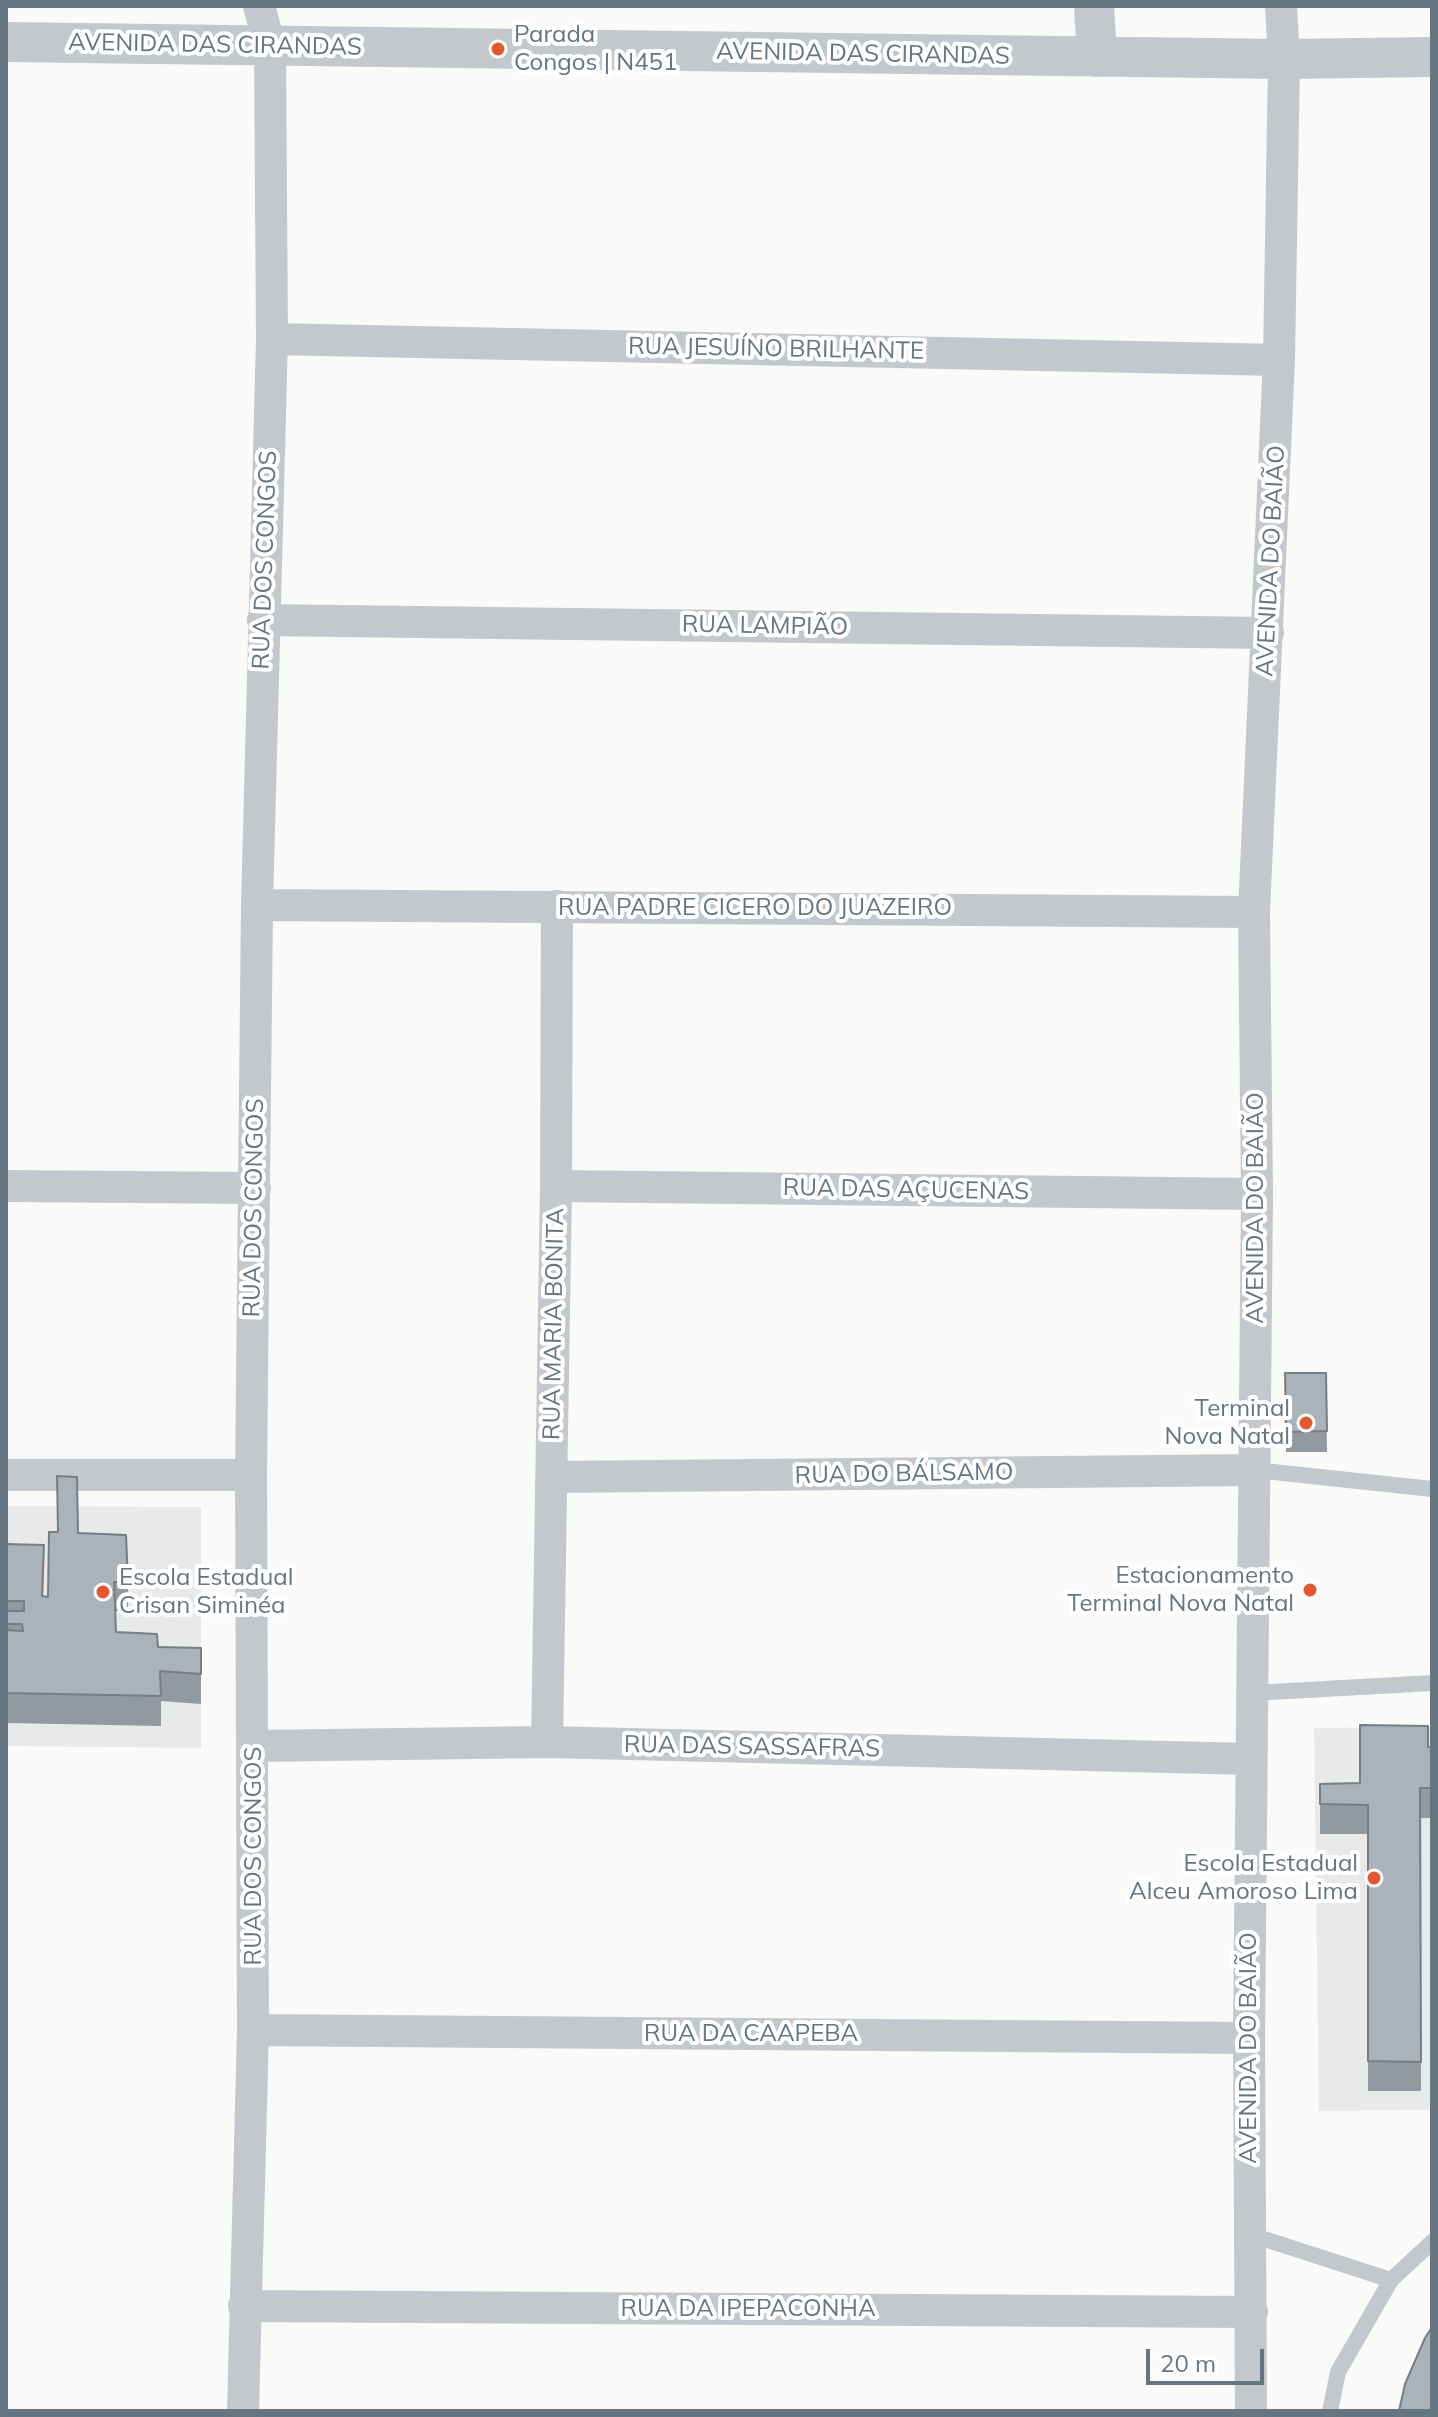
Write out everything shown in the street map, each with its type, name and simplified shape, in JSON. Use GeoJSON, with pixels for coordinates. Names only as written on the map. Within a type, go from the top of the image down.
{"type":"FeatureCollection","features":[{"type":"Feature","properties":{"kind":"street","name":"RUA DOS CONGOS"},"geometry":{"type":"LineString","coordinates":[[243,2411],[253,2030],[251,1475],[257,905],[272,339],[270,46],[259,6]]}},
{"type":"Feature","properties":{"kind":"street"},"geometry":{"type":"LineString","coordinates":[[1094,6],[1097,57]]}},
{"type":"Feature","properties":{"kind":"street","name":"AVENIDA DO BAIÃO"},"geometry":{"type":"LineString","coordinates":[[1251,2411],[1249,2038],[1257,1194],[1254,912],[1279,360],[1284,59],[1281,6]]}},
{"type":"Feature","properties":{"kind":"street","name":"AVENIDA DAS CIRANDAS"},"geometry":{"type":"LineString","coordinates":[[6,42],[1284,59],[1432,57]]}},
{"type":"Feature","properties":{"kind":"street","name":"RUA JESUÍNO BRILHANTE"},"geometry":{"type":"LineString","coordinates":[[272,339],[1279,360]]}},
{"type":"Feature","properties":{"kind":"street","name":"RUA LAMPIÃO"},"geometry":{"type":"LineString","coordinates":[[263,620],[1268,633]]}},
{"type":"Feature","properties":{"kind":"street","name":"RUA PADRE CICERO DO JUAZEIRO"},"geometry":{"type":"LineString","coordinates":[[257,905],[1254,912]]}},
{"type":"Feature","properties":{"kind":"street","name":"RUA MARIA BONITA"},"geometry":{"type":"LineString","coordinates":[[547,1742],[557,906]]}},
{"type":"Feature","properties":{"kind":"street"},"geometry":{"type":"LineString","coordinates":[[6,1186],[255,1188]]}},
{"type":"Feature","properties":{"kind":"street","name":"RUA DAS AÇUCENAS"},"geometry":{"type":"LineString","coordinates":[[556,1186],[1257,1194]]}},
{"type":"Feature","properties":{"kind":"street","name":"RUA DO BÁLSAMO"},"geometry":{"type":"LineString","coordinates":[[552,1477],[1255,1470]]}},
{"type":"Feature","properties":{"kind":"street"},"geometry":{"type":"LineString","coordinates":[[6,1475],[251,1475]]}},
{"type":"Feature","properties":{"kind":"street","name":"RUA DAS SASSAFRAS"},"geometry":{"type":"LineString","coordinates":[[254,1746],[547,1742],[1251,1759]]}},
{"type":"Feature","properties":{"kind":"street","name":"RUA DA CAAPEBA"},"geometry":{"type":"LineString","coordinates":[[253,2030],[1249,2038]]}},
{"type":"Feature","properties":{"kind":"street","name":"RUA DA IPEPACONHA"},"geometry":{"type":"LineString","coordinates":[[244,2306],[1252,2312]]}},
{"type":"Feature","properties":{"kind":"lane"},"geometry":{"type":"LineString","coordinates":[[1255,1470],[1432,1489]]}},
{"type":"Feature","properties":{"kind":"lane"},"geometry":{"type":"LineString","coordinates":[[1252,1693],[1432,1683]]}},
{"type":"Feature","properties":{"kind":"lane"},"geometry":{"type":"LineString","coordinates":[[1249,2234],[1391,2280]]}},
{"type":"Feature","properties":{"kind":"lane"},"geometry":{"type":"LineString","coordinates":[[1330,2411],[1338,2372],[1391,2280],[1432,2242]]}},
{"type":"Feature","properties":{"kind":"shaded area","name":"Escola Estadual Crisan Siminéa"},"geometry":{"type":"Polygon","coordinates":[[[6,1506],[201,1507],[201,1748],[6,1746],[6,1506]]]}},
{"type":"Feature","properties":{"kind":"shaded area","name":"Escola Estadual Alceu Amoroso Lima"},"geometry":{"type":"Polygon","coordinates":[[[1432,1727],[1432,2110],[1319,2111],[1314,1728],[1432,1727]]]}},
{"type":"Feature","properties":{"kind":"building","name":"Terminal Nova Natal"},"geometry":{"type":"Polygon","coordinates":[[[1285,1373],[1326,1373],[1327,1431],[1286,1432],[1285,1373]]]}},
{"type":"Feature","properties":{"kind":"building"},"geometry":{"type":"Polygon","coordinates":[[[57,1476],[77,1477],[78,1533],[126,1535],[128,1582],[114,1582],[116,1632],[157,1634],[158,1647],[201,1648],[201,1674],[160,1671],[161,1696],[6,1693],[6,1630],[23,1631],[22,1624],[6,1624],[6,1611],[24,1611],[24,1601],[6,1601],[6,1544],[44,1545],[42,1596],[48,1597],[49,1532],[58,1532],[57,1476]]]}},
{"type":"Feature","properties":{"kind":"building"},"geometry":{"type":"Polygon","coordinates":[[[1360,1725],[1428,1726],[1428,1747],[1432,1747],[1432,1788],[1420,1788],[1421,2062],[1368,2061],[1368,1805],[1320,1804],[1320,1784],[1360,1783],[1360,1725]]]}},
{"type":"Feature","properties":{"kind":"building"},"geometry":{"type":"Polygon","coordinates":[[[1432,2327],[1432,2411],[1399,2411],[1405,2384],[1432,2327]]]}},
{"type":"Feature","properties":{"kind":"place","name":"Parada Congos | N451"},"geometry":{"type":"Point","coordinates":[498,49]}},
{"type":"Feature","properties":{"kind":"place","name":"Terminal Nova Natal"},"geometry":{"type":"Point","coordinates":[1306,1423]}},
{"type":"Feature","properties":{"kind":"place","name":"Estacionamento Terminal Nova Natal"},"geometry":{"type":"Point","coordinates":[1310,1590]}},
{"type":"Feature","properties":{"kind":"place","name":"Escola Estadual Crisan Siminéa"},"geometry":{"type":"Point","coordinates":[103,1592]}},
{"type":"Feature","properties":{"kind":"place","name":"Escola Estadual Alceu Amoroso Lima"},"geometry":{"type":"Point","coordinates":[1374,1878]}}]}
